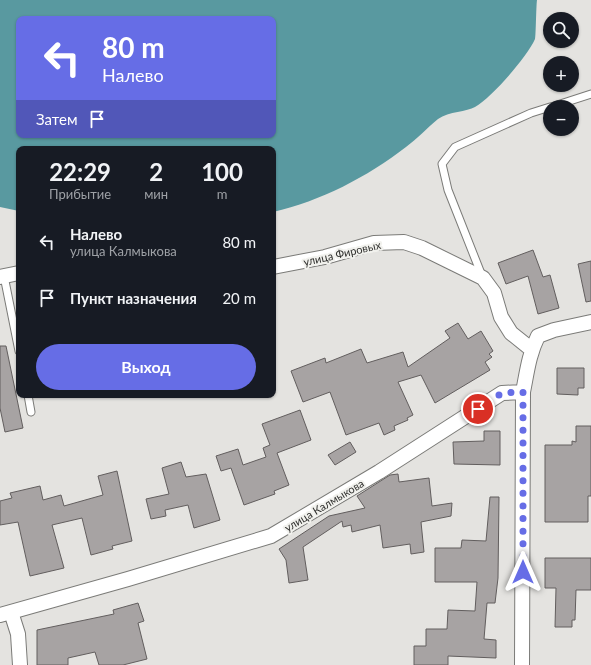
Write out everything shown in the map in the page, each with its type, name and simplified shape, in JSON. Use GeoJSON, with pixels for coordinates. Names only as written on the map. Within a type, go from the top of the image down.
{"type":"FeatureCollection","features":[{"type":"Feature","properties":{"kind":"street","name":"улица Фировых"},"geometry":{"type":"LineString","coordinates":[[276,266],[325,257],[374,243],[404,242],[422,248],[483,278],[494,293],[501,317],[511,333],[531,349]]}},
{"type":"Feature","properties":{"kind":"street"},"geometry":{"type":"LineString","coordinates":[[2,277],[16,274]]}},
{"type":"Feature","properties":{"kind":"street"},"geometry":{"type":"LineString","coordinates":[[522,665],[523,392],[531,349],[538,336],[554,330],[591,322]]}},
{"type":"Feature","properties":{"kind":"street","name":"улица Калмыкова"},"geometry":{"type":"LineString","coordinates":[[5,613],[128,579],[271,536],[379,472],[502,393],[523,392]]}},
{"type":"Feature","properties":{"kind":"street"},"geometry":{"type":"LineString","coordinates":[[5,613],[18,634],[20,665]]}},
{"type":"Feature","properties":{"kind":"lane"},"geometry":{"type":"LineString","coordinates":[[573,100],[591,94]]}},
{"type":"Feature","properties":{"kind":"lane"},"geometry":{"type":"LineString","coordinates":[[483,278],[448,190],[442,164],[456,147],[543,110]]}},
{"type":"Feature","properties":{"kind":"lane"},"geometry":{"type":"LineString","coordinates":[[2,277],[16,338]]}},
{"type":"Feature","properties":{"kind":"lane"},"geometry":{"type":"LineString","coordinates":[[29,398],[31,412]]}},
{"type":"Feature","properties":{"kind":"water"},"geometry":{"type":"Polygon","coordinates":[[[0,0],[537,0],[535,39],[517,66],[490,95],[472,109],[442,116],[410,144],[391,158],[359,178],[326,195],[276,211],[276,146],[16,146],[16,210],[0,207],[0,0]]]}},
{"type":"Feature","properties":{"kind":"building"},"geometry":{"type":"Polygon","coordinates":[[[533,250],[543,277],[550,275],[559,308],[538,314],[528,276],[506,284],[498,263],[533,250]]]}},
{"type":"Feature","properties":{"kind":"building"},"geometry":{"type":"Polygon","coordinates":[[[591,261],[591,301],[586,302],[578,264],[591,261]]]}},
{"type":"Feature","properties":{"kind":"building"},"geometry":{"type":"Polygon","coordinates":[[[458,323],[468,339],[481,331],[493,351],[489,354],[492,357],[485,362],[490,370],[435,403],[421,375],[398,382],[413,415],[407,418],[408,420],[394,426],[395,430],[384,435],[379,423],[346,435],[330,392],[303,402],[291,371],[325,358],[326,363],[361,349],[367,363],[403,352],[408,367],[450,338],[445,331],[458,323]]]}},
{"type":"Feature","properties":{"kind":"building"},"geometry":{"type":"Polygon","coordinates":[[[0,346],[6,346],[23,428],[5,432],[0,408],[0,346]]]}},
{"type":"Feature","properties":{"kind":"building"},"geometry":{"type":"Polygon","coordinates":[[[557,368],[584,368],[584,388],[578,388],[578,395],[557,394],[557,368]]]}},
{"type":"Feature","properties":{"kind":"building"},"geometry":{"type":"Polygon","coordinates":[[[300,410],[311,440],[277,453],[289,485],[274,491],[275,494],[244,505],[231,468],[221,471],[216,456],[238,449],[243,465],[266,457],[263,448],[270,445],[262,424],[300,410]]]}},
{"type":"Feature","properties":{"kind":"building"},"geometry":{"type":"Polygon","coordinates":[[[576,426],[591,426],[591,496],[588,496],[588,522],[545,522],[545,445],[572,445],[572,441],[576,442],[576,426]]]}},
{"type":"Feature","properties":{"kind":"building"},"geometry":{"type":"Polygon","coordinates":[[[484,431],[500,431],[500,465],[454,464],[453,442],[484,441],[484,431]]]}},
{"type":"Feature","properties":{"kind":"building"},"geometry":{"type":"Polygon","coordinates":[[[350,442],[356,452],[335,465],[328,455],[350,442]]]}},
{"type":"Feature","properties":{"kind":"building"},"geometry":{"type":"Polygon","coordinates":[[[181,462],[186,477],[206,474],[220,520],[194,528],[188,505],[165,510],[166,516],[151,519],[146,499],[169,494],[162,468],[181,462]]]}},
{"type":"Feature","properties":{"kind":"building"},"geometry":{"type":"Polygon","coordinates":[[[117,471],[132,541],[112,546],[113,549],[91,555],[82,518],[52,525],[64,568],[30,576],[18,522],[0,525],[0,501],[12,498],[10,493],[40,486],[43,500],[61,495],[64,506],[103,495],[98,476],[117,471]]]}},
{"type":"Feature","properties":{"kind":"building"},"geometry":{"type":"Polygon","coordinates":[[[398,474],[399,482],[429,478],[432,506],[452,503],[451,516],[421,522],[424,552],[411,554],[410,544],[383,548],[380,525],[352,532],[351,525],[343,527],[342,521],[303,547],[308,580],[289,583],[286,560],[279,549],[329,516],[365,508],[357,496],[390,475],[398,474]]]}},
{"type":"Feature","properties":{"kind":"building"},"geometry":{"type":"Polygon","coordinates":[[[490,497],[499,497],[498,578],[495,603],[487,603],[484,639],[496,640],[496,658],[448,656],[448,665],[414,665],[414,646],[426,646],[426,629],[447,629],[448,610],[475,611],[477,582],[435,582],[435,548],[461,548],[462,540],[486,541],[490,497]]]}},
{"type":"Feature","properties":{"kind":"building"},"geometry":{"type":"Polygon","coordinates":[[[545,558],[591,558],[591,590],[576,590],[575,620],[572,620],[572,627],[555,627],[556,588],[545,588],[545,558]]]}},
{"type":"Feature","properties":{"kind":"building"},"geometry":{"type":"Polygon","coordinates":[[[138,603],[144,621],[138,623],[147,659],[123,665],[99,665],[95,652],[68,658],[68,665],[37,665],[37,630],[114,614],[113,610],[138,603]]]}},
{"type":"Feature","properties":{"kind":"route"},"geometry":{"type":"LineString","coordinates":[[478,409],[502,393],[523,392],[523,572]]}}]}
